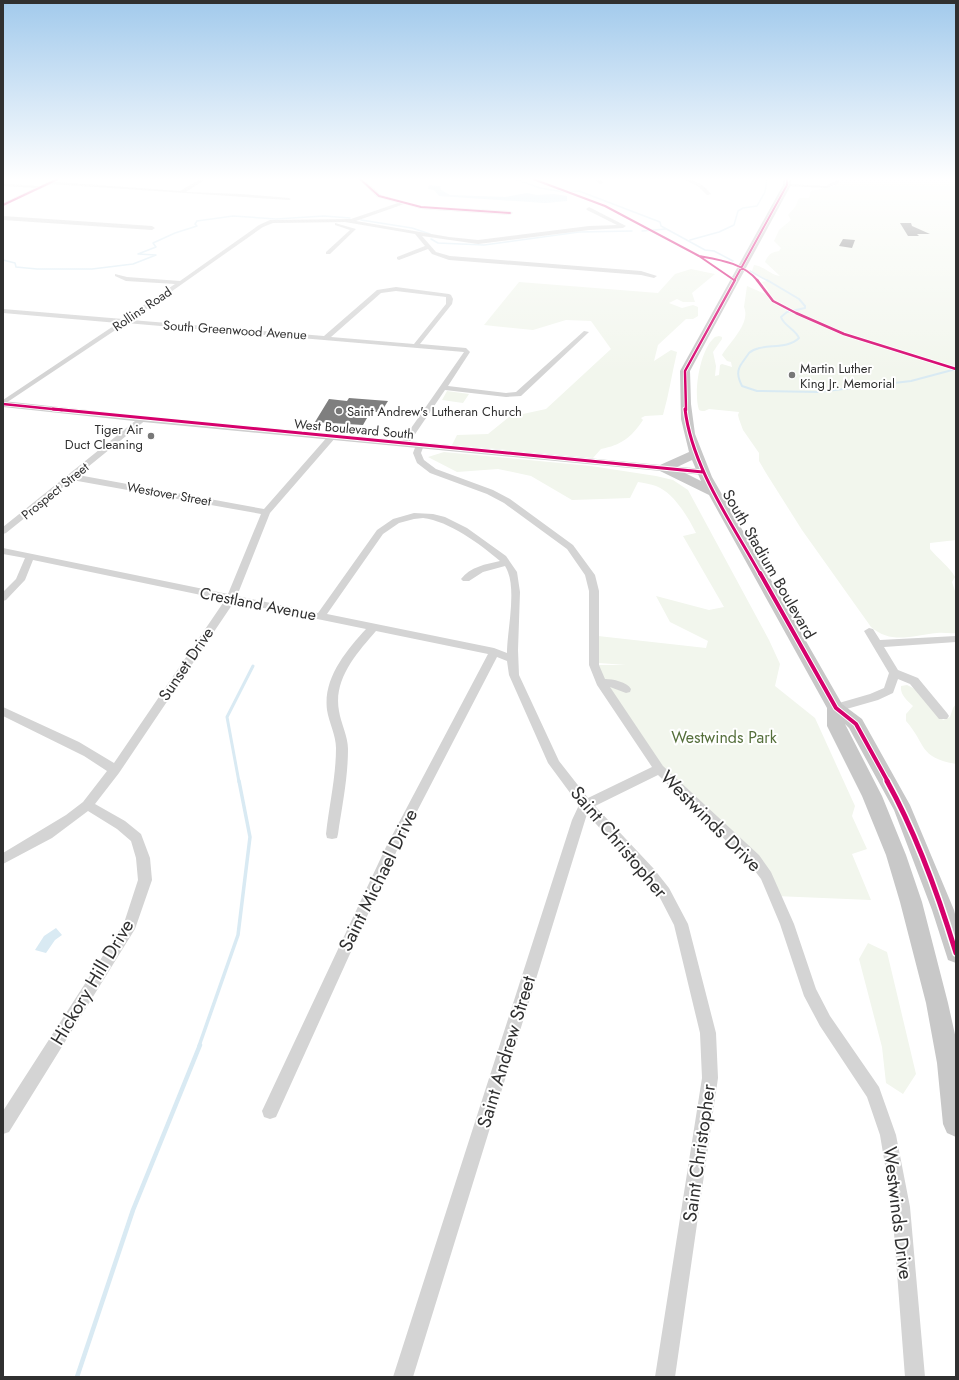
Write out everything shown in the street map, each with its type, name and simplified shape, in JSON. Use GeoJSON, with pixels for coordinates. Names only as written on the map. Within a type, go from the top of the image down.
{"type":"FeatureCollection","features":[{"type":"Feature","properties":{"kind":"main road","name":"South Stadium Boulevard"},"geometry":{"type":"LineString","coordinates":[[754,243],[685,371],[683,396],[687,430],[703,472],[836,708],[856,724],[903,810],[943,910],[956,953]]}},
{"type":"Feature","properties":{"kind":"main road","name":"West Boulevard South"},"geometry":{"type":"LineString","coordinates":[[3,404],[143,419],[703,472]]}},
{"type":"Feature","properties":{"kind":"main road"},"geometry":{"type":"LineString","coordinates":[[665,468],[696,453]]}},
{"type":"Feature","properties":{"kind":"main road"},"geometry":{"type":"LineString","coordinates":[[665,468],[714,492]]}},
{"type":"Feature","properties":{"kind":"main road"},"geometry":{"type":"LineString","coordinates":[[836,708],[836,726],[872,796],[896,855],[911,902],[937,1003],[949,1063],[956,1124]]}},
{"type":"Feature","properties":{"kind":"street","name":"Rollins Road"},"geometry":{"type":"LineString","coordinates":[[3,404],[237,243]]}},
{"type":"Feature","properties":{"kind":"street"},"geometry":{"type":"LineString","coordinates":[[328,252],[338,243]]}},
{"type":"Feature","properties":{"kind":"street"},"geometry":{"type":"LineString","coordinates":[[425,243],[434,253],[440,256],[460,260],[642,273],[654,276]]}},
{"type":"Feature","properties":{"kind":"street"},"geometry":{"type":"LineString","coordinates":[[399,258],[428,247]]}},
{"type":"Feature","properties":{"kind":"street"},"geometry":{"type":"LineString","coordinates":[[116,275],[126,279],[181,283]]}},
{"type":"Feature","properties":{"kind":"street"},"geometry":{"type":"LineString","coordinates":[[327,337],[379,290],[396,289],[449,296],[449,304],[417,344]]}},
{"type":"Feature","properties":{"kind":"street","name":"South Greenwood Avenue"},"geometry":{"type":"LineString","coordinates":[[3,311],[417,344],[466,350],[467,352],[442,387]]}},
{"type":"Feature","properties":{"kind":"street"},"geometry":{"type":"LineString","coordinates":[[404,444],[442,387],[506,395],[518,394],[586,332]]}},
{"type":"Feature","properties":{"kind":"street","name":"Prospect Street"},"geometry":{"type":"LineString","coordinates":[[3,531],[143,419]]}},
{"type":"Feature","properties":{"kind":"street","name":"Sunset Drive"},"geometry":{"type":"LineString","coordinates":[[3,859],[70,819],[87,805],[115,770],[231,598],[266,512],[332,437]]}},
{"type":"Feature","properties":{"kind":"street","name":"Westwinds Drive"},"geometry":{"type":"LineString","coordinates":[[420,445],[417,453],[420,461],[433,471],[490,492],[507,501],[570,547],[590,575],[594,591],[594,665],[601,682],[659,769],[754,859],[766,876],[787,924],[810,991],[822,1015],[873,1093],[888,1135],[901,1207],[915,1377]]}},
{"type":"Feature","properties":{"kind":"street","name":"Westover Street"},"geometry":{"type":"LineString","coordinates":[[72,477],[266,512]]}},
{"type":"Feature","properties":{"kind":"street","name":"Saint Christopher"},"geometry":{"type":"LineString","coordinates":[[321,616],[380,532],[394,521],[402,517],[420,516],[438,518],[451,523],[499,556],[506,563],[514,576],[516,592],[512,659],[514,675],[554,763],[586,804],[649,873],[664,892],[681,924],[708,1033],[710,1078],[664,1377]]}},
{"type":"Feature","properties":{"kind":"street","name":"Crestland Avenue"},"geometry":{"type":"LineString","coordinates":[[3,551],[494,652],[512,659]]}},
{"type":"Feature","properties":{"kind":"street"},"geometry":{"type":"LineString","coordinates":[[3,598],[20,580],[30,557]]}},
{"type":"Feature","properties":{"kind":"street"},"geometry":{"type":"LineString","coordinates":[[466,579],[474,572],[482,568],[506,563]]}},
{"type":"Feature","properties":{"kind":"street"},"geometry":{"type":"LineString","coordinates":[[332,834],[342,748],[334,710],[333,690],[352,652],[373,628]]}},
{"type":"Feature","properties":{"kind":"street"},"geometry":{"type":"LineString","coordinates":[[870,631],[894,673],[914,681],[944,716]]}},
{"type":"Feature","properties":{"kind":"street"},"geometry":{"type":"LineString","coordinates":[[878,644],[956,639]]}},
{"type":"Feature","properties":{"kind":"street","name":"Saint Michael Drive"},"geometry":{"type":"LineString","coordinates":[[270,1112],[392,847],[494,652]]}},
{"type":"Feature","properties":{"kind":"street"},"geometry":{"type":"LineString","coordinates":[[836,708],[874,697],[888,690],[894,673]]}},
{"type":"Feature","properties":{"kind":"street"},"geometry":{"type":"LineString","coordinates":[[601,682],[611,683],[626,689]]}},
{"type":"Feature","properties":{"kind":"street"},"geometry":{"type":"LineString","coordinates":[[3,711],[21,721],[87,751],[115,770]]}},
{"type":"Feature","properties":{"kind":"street"},"geometry":{"type":"LineString","coordinates":[[586,804],[604,797],[659,769]]}},
{"type":"Feature","properties":{"kind":"street","name":"Saint Andrew Street"},"geometry":{"type":"LineString","coordinates":[[403,1377],[578,820],[586,804]]}},
{"type":"Feature","properties":{"kind":"street","name":"Hickory Hill Drive"},"geometry":{"type":"LineString","coordinates":[[3,1126],[130,925],[145,880],[143,858],[136,838],[121,825],[87,805]]}},
{"type":"Feature","properties":{"kind":"green space"},"geometry":{"type":"Polygon","coordinates":[[[776,243],[956,243],[956,540],[930,543],[930,549],[950,569],[955,577],[952,582],[956,594],[956,633],[939,633],[903,638],[887,636],[879,633],[871,627],[802,530],[766,473],[759,461],[759,453],[743,430],[738,415],[739,412],[709,409],[704,411],[699,410],[697,402],[697,382],[705,351],[715,337],[722,337],[713,352],[716,366],[715,376],[719,375],[720,365],[722,364],[732,367],[731,362],[727,361],[722,355],[739,332],[745,319],[744,307],[747,286],[770,296],[768,290],[762,282],[767,281],[753,273],[752,271],[754,265],[780,276],[765,262],[770,254],[779,251],[781,248],[776,243]]]}},
{"type":"Feature","properties":{"kind":"green space"},"geometry":{"type":"Polygon","coordinates":[[[691,269],[715,274],[692,293],[695,302],[683,302],[677,299],[669,303],[682,308],[693,305],[698,307],[698,316],[693,319],[686,319],[658,345],[654,361],[671,350],[677,352],[663,415],[645,416],[641,418],[643,420],[630,436],[620,443],[601,449],[593,458],[452,445],[457,435],[488,434],[509,417],[546,409],[611,349],[591,321],[566,320],[533,330],[484,325],[519,282],[658,293],[675,274],[691,269]]]}},
{"type":"Feature","properties":{"kind":"green space"},"geometry":{"type":"Polygon","coordinates":[[[447,391],[469,394],[463,403],[442,400],[447,391]]]}},
{"type":"Feature","properties":{"kind":"green space","name":"Westwinds Park"},"geometry":{"type":"Polygon","coordinates":[[[444,452],[591,466],[656,476],[673,480],[688,490],[769,640],[780,664],[775,686],[815,718],[855,806],[852,816],[867,849],[852,854],[871,900],[775,896],[766,876],[659,769],[594,665],[626,665],[599,663],[598,636],[706,648],[708,641],[670,622],[656,596],[709,610],[724,607],[683,536],[696,533],[685,513],[669,494],[656,486],[638,482],[630,498],[572,500],[531,476],[498,469],[457,472],[428,457],[444,452]]]}},
{"type":"Feature","properties":{"kind":"green space"},"geometry":{"type":"Polygon","coordinates":[[[907,685],[915,689],[943,720],[950,717],[956,704],[956,764],[935,758],[929,754],[906,721],[906,714],[913,706],[904,697],[901,689],[901,686],[907,685]]]}},
{"type":"Feature","properties":{"kind":"green space"},"geometry":{"type":"Polygon","coordinates":[[[868,943],[887,952],[916,1074],[903,1094],[886,1083],[882,1047],[859,959],[868,943]]]}},
{"type":"Feature","properties":{"kind":"shaded area"},"geometry":{"type":"Polygon","coordinates":[[[56,928],[62,935],[55,940],[46,953],[35,950],[44,936],[56,928]]]}},
{"type":"Feature","properties":{"kind":"building"},"geometry":{"type":"Polygon","coordinates":[[[840,243],[854,243],[852,248],[839,246],[840,243]]]}},
{"type":"Feature","properties":{"kind":"building","name":"Saint Andrew's Lutheran Church"},"geometry":{"type":"Polygon","coordinates":[[[349,398],[388,401],[383,409],[378,409],[377,412],[371,411],[363,425],[315,422],[329,399],[347,401],[349,398]]]}},
{"type":"Feature","properties":{"kind":"waterway"},"geometry":{"type":"LineString","coordinates":[[3,260],[15,263],[16,267],[37,269],[92,269],[133,264],[156,255],[138,254],[156,247],[153,243]]}},
{"type":"Feature","properties":{"kind":"waterway"},"geometry":{"type":"LineString","coordinates":[[447,243],[484,245],[496,243]]}},
{"type":"Feature","properties":{"kind":"waterway"},"geometry":{"type":"LineString","coordinates":[[693,243],[705,250],[714,251],[733,261]]}},
{"type":"Feature","properties":{"kind":"waterway"},"geometry":{"type":"LineString","coordinates":[[750,271],[768,281]]}},
{"type":"Feature","properties":{"kind":"waterway"},"geometry":{"type":"LineString","coordinates":[[767,280],[799,299],[805,306],[805,308],[787,312],[781,317],[799,338],[794,342],[781,346],[760,348],[749,353],[740,366],[738,372],[742,386],[757,391],[818,392],[911,381],[956,369]]}},
{"type":"Feature","properties":{"kind":"waterway"},"geometry":{"type":"LineString","coordinates":[[239,782],[227,717],[253,666]]}},
{"type":"Feature","properties":{"kind":"waterway"},"geometry":{"type":"LineString","coordinates":[[199,1046],[238,935],[250,837],[239,781]]}},
{"type":"Feature","properties":{"kind":"waterway"},"geometry":{"type":"LineString","coordinates":[[77,1377],[133,1210],[200,1045]]}},
{"type":"Feature","properties":{"kind":"cycle path"},"geometry":{"type":"LineString","coordinates":[[675,243],[699,256],[734,280]]}},
{"type":"Feature","properties":{"kind":"cycle path"},"geometry":{"type":"LineString","coordinates":[[755,243],[685,371],[685,404],[689,434],[699,462],[714,492],[836,708],[856,724],[903,810],[943,910],[956,953]]}},
{"type":"Feature","properties":{"kind":"cycle path"},"geometry":{"type":"LineString","coordinates":[[699,256],[730,262],[751,273],[773,301],[796,313],[844,334],[956,369]]}},
{"type":"Feature","properties":{"kind":"cycle path"},"geometry":{"type":"LineString","coordinates":[[3,404],[143,419],[703,472]]}},
{"type":"Feature","properties":{"kind":"place","name":"Martin Luther King Jr. Memorial"},"geometry":{"type":"Point","coordinates":[792,375]}},
{"type":"Feature","properties":{"kind":"place","name":"Saint Andrew's Lutheran Church"},"geometry":{"type":"Point","coordinates":[339,411]}},
{"type":"Feature","properties":{"kind":"place","name":"Tiger Air Duct Cleaning"},"geometry":{"type":"Point","coordinates":[151,436]}}]}
